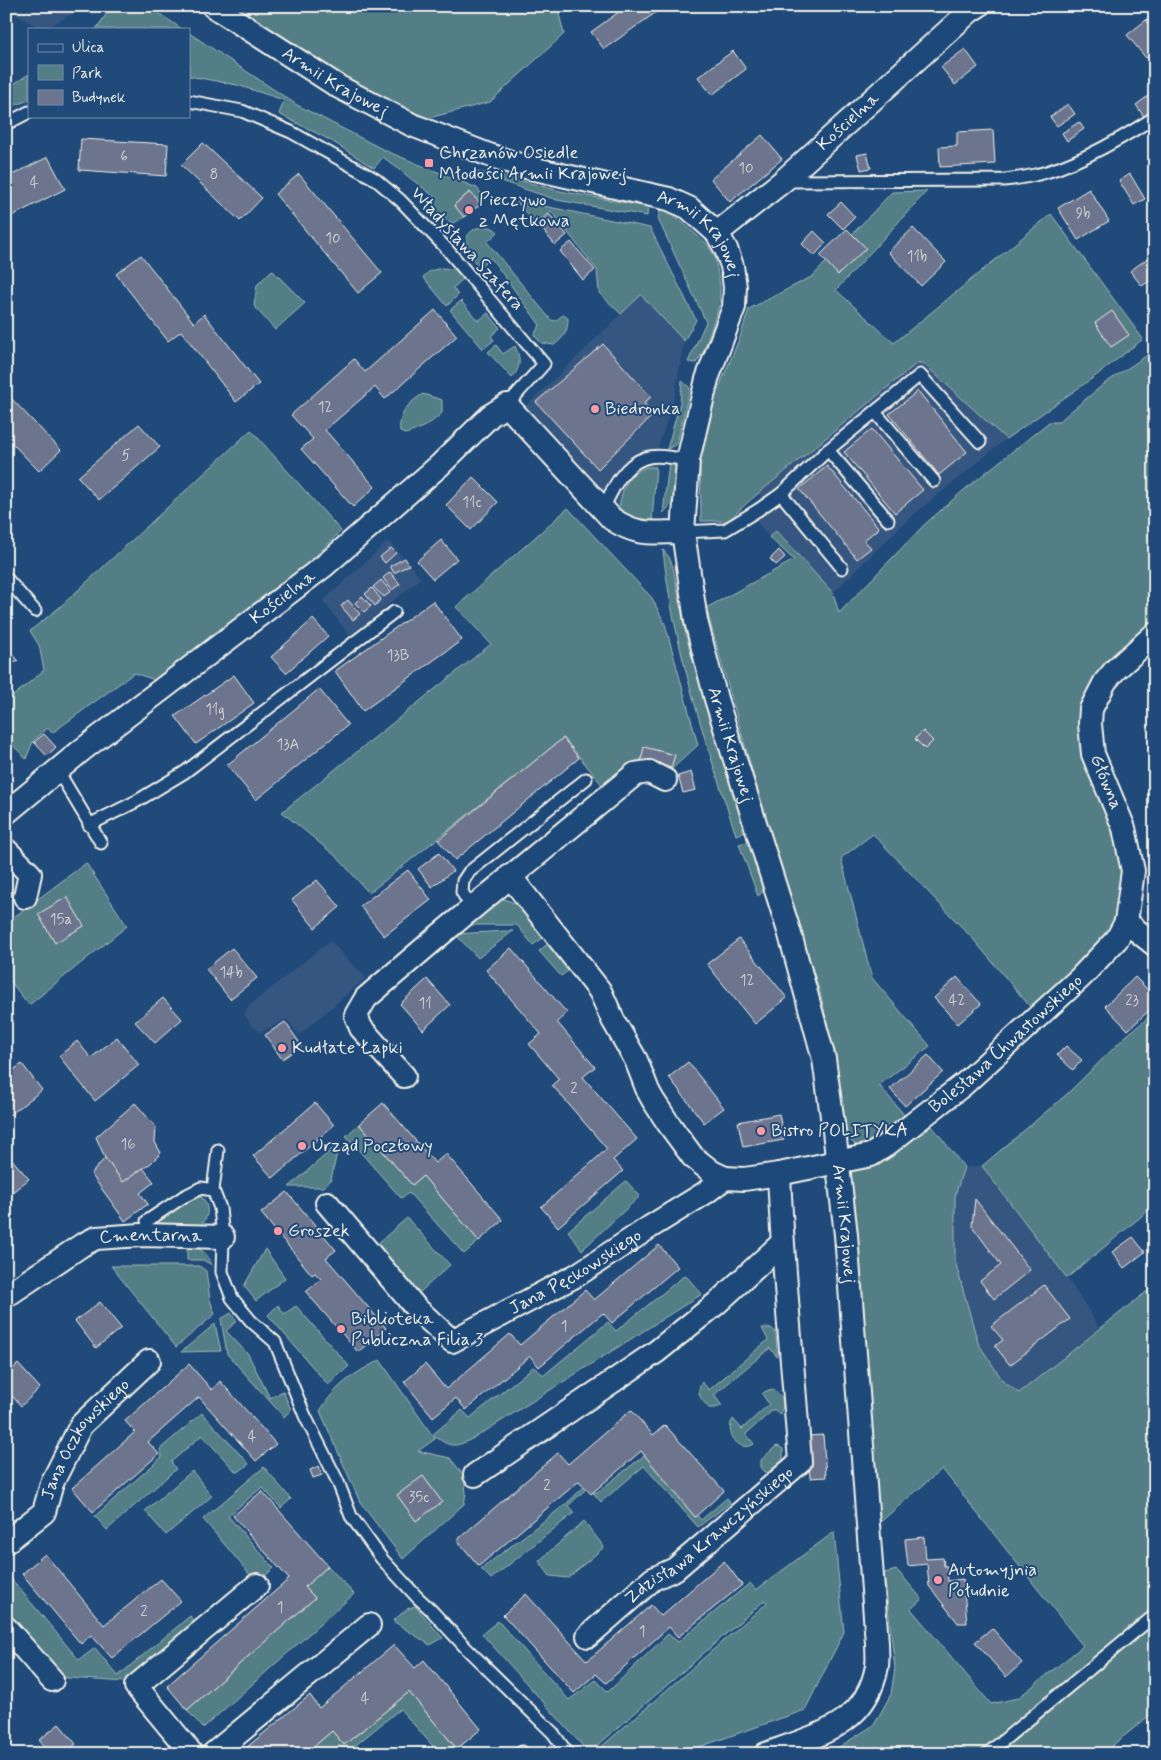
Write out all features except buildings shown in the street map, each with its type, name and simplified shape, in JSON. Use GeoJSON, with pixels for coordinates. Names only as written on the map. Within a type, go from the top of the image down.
{"type":"FeatureCollection","features":[{"type":"Feature","properties":{"kind":"street","name":"Armii Krajowej"},"geometry":{"type":"LineString","coordinates":[[213,6],[339,87],[412,125],[526,167],[669,199],[689,208],[717,233],[726,249],[732,266],[735,287],[734,307],[707,379],[688,460],[683,532],[696,621],[716,699],[789,931],[824,1059],[846,1235],[872,1569],[877,1665],[866,1696],[852,1715],[820,1735],[766,1754]]}},
{"type":"Feature","properties":{"kind":"street","name":"Kościelna"},"geometry":{"type":"LineString","coordinates":[[717,233],[783,181],[978,6]]}},
{"type":"Feature","properties":{"kind":"street","name":"Kościelna"},"geometry":{"type":"LineString","coordinates":[[6,813],[157,692],[324,566],[434,470],[491,415],[506,404]]}},
{"type":"Feature","properties":{"kind":"street"},"geometry":{"type":"LineString","coordinates":[[506,404],[612,519],[626,528],[640,533],[683,532]]}},
{"type":"Feature","properties":{"kind":"street","name":"Główna"},"geometry":{"type":"LineString","coordinates":[[1126,922],[1132,871],[1130,852],[1116,804],[1093,754],[1090,724],[1092,709],[1105,682],[1115,670],[1155,634]]}},
{"type":"Feature","properties":{"kind":"street"},"geometry":{"type":"LineString","coordinates":[[404,1076],[361,1028],[356,1015],[366,998],[510,876],[635,774],[649,772],[665,780]]}},
{"type":"Feature","properties":{"kind":"street"},"geometry":{"type":"LineString","coordinates":[[6,850],[30,874],[26,897]]}},
{"type":"Feature","properties":{"kind":"street"},"geometry":{"type":"LineString","coordinates":[[510,876],[600,991],[613,1020],[636,1060],[648,1091],[668,1123],[693,1157],[712,1172],[725,1178],[744,1179],[779,1174],[837,1161]]}},
{"type":"Feature","properties":{"kind":"street"},"geometry":{"type":"LineString","coordinates":[[1126,922],[1155,945]]}},
{"type":"Feature","properties":{"kind":"street","name":"Bolesława Chwastowskiego"},"geometry":{"type":"LineString","coordinates":[[837,1161],[871,1154],[885,1146],[964,1084],[1080,978],[1118,939],[1126,922]]}},
{"type":"Feature","properties":{"kind":"street","name":"Zdzisława Krawczyńskiego"},"geometry":{"type":"LineString","coordinates":[[588,1636],[653,1579],[675,1569],[800,1462],[782,1243],[779,1174]]}},
{"type":"Feature","properties":{"kind":"street","name":"Jana Pęckowskiego"},"geometry":{"type":"LineString","coordinates":[[327,1204],[416,1308],[452,1341],[577,1275],[650,1226],[705,1193],[725,1178]]}},
{"type":"Feature","properties":{"kind":"street","name":"Cmentarna"},"geometry":{"type":"LineString","coordinates":[[6,1296],[82,1244],[96,1238],[141,1235],[223,1237]]}},
{"type":"Feature","properties":{"kind":"street"},"geometry":{"type":"LineString","coordinates":[[475,1475],[656,1352],[716,1303],[782,1243]]}},
{"type":"Feature","properties":{"kind":"street","name":"Jana Oczkowskiego"},"geometry":{"type":"LineString","coordinates":[[6,1542],[44,1512],[52,1483],[81,1425],[149,1361]]}},
{"type":"Feature","properties":{"kind":"street"},"geometry":{"type":"LineString","coordinates":[[192,1754],[136,1686],[257,1585]]}},
{"type":"Feature","properties":{"kind":"street"},"geometry":{"type":"LineString","coordinates":[[213,1754],[369,1625]]}},
{"type":"Feature","properties":{"kind":"street"},"geometry":{"type":"LineString","coordinates":[[6,1628],[52,1680]]}},
{"type":"Feature","properties":{"kind":"lane","name":"Władysława Szafera"},"geometry":{"type":"LineString","coordinates":[[190,101],[242,111],[291,132],[375,179],[400,200],[446,248],[544,364]]}},
{"type":"Feature","properties":{"kind":"lane"},"geometry":{"type":"LineString","coordinates":[[6,124],[28,113]]}},
{"type":"Feature","properties":{"kind":"lane"},"geometry":{"type":"LineString","coordinates":[[783,181],[1004,180],[1028,176],[1045,172],[1092,153],[1129,134],[1155,117]]}},
{"type":"Feature","properties":{"kind":"lane","name":"Kościelna"},"geometry":{"type":"LineString","coordinates":[[506,404],[544,364]]}},
{"type":"Feature","properties":{"kind":"lane"},"geometry":{"type":"LineString","coordinates":[[683,532],[725,530],[758,510],[780,494],[828,450],[920,375],[980,442]]}},
{"type":"Feature","properties":{"kind":"lane"},"geometry":{"type":"LineString","coordinates":[[875,412],[934,481]]}},
{"type":"Feature","properties":{"kind":"lane"},"geometry":{"type":"LineString","coordinates":[[828,450],[888,520]]}},
{"type":"Feature","properties":{"kind":"lane"},"geometry":{"type":"LineString","coordinates":[[603,509],[614,487],[630,466],[645,458],[661,456],[688,460]]}},
{"type":"Feature","properties":{"kind":"lane"},"geometry":{"type":"LineString","coordinates":[[780,494],[842,568]]}},
{"type":"Feature","properties":{"kind":"lane"},"geometry":{"type":"LineString","coordinates":[[6,578],[35,611]]}},
{"type":"Feature","properties":{"kind":"lane"},"geometry":{"type":"LineString","coordinates":[[90,825],[137,801],[185,772],[394,612]]}},
{"type":"Feature","properties":{"kind":"lane"},"geometry":{"type":"LineString","coordinates":[[58,771],[101,843]]}},
{"type":"Feature","properties":{"kind":"lane"},"geometry":{"type":"LineString","coordinates":[[472,908],[462,892],[464,881],[469,872],[586,779]]}},
{"type":"Feature","properties":{"kind":"lane"},"geometry":{"type":"LineString","coordinates":[[218,1150],[213,1190],[220,1208],[223,1237],[222,1272],[232,1298],[251,1321],[275,1342],[305,1416],[338,1482],[351,1516],[382,1559],[417,1598],[553,1733],[568,1754]]}},
{"type":"Feature","properties":{"kind":"lane"},"geometry":{"type":"LineString","coordinates":[[147,1221],[183,1197],[201,1188],[213,1190]]}},
{"type":"Feature","properties":{"kind":"lane"},"geometry":{"type":"LineString","coordinates":[[987,1754],[1155,1615]]}},
{"type":"Feature","properties":{"kind":"shaded area"},"geometry":{"type":"Polygon","coordinates":[[[6,6],[86,6],[47,28],[39,28],[6,9],[6,6]]]}},
{"type":"Feature","properties":{"kind":"shaded area"},"geometry":{"type":"Polygon","coordinates":[[[641,295],[684,341],[674,399],[658,447],[656,467],[648,467],[620,497],[619,510],[596,488],[525,407],[641,295]]]}},
{"type":"Feature","properties":{"kind":"shaded area"},"geometry":{"type":"Polygon","coordinates":[[[917,363],[923,363],[1006,439],[907,520],[833,593],[777,531],[769,537],[758,523],[760,493],[917,363]]]}},
{"type":"Feature","properties":{"kind":"shaded area"},"geometry":{"type":"Polygon","coordinates":[[[388,541],[421,578],[350,636],[323,601],[388,541]]]}},
{"type":"Feature","properties":{"kind":"shaded area"},"geometry":{"type":"Polygon","coordinates":[[[330,941],[366,978],[299,1035],[287,1019],[260,1032],[250,1024],[244,1013],[251,1004],[330,941]]]}},
{"type":"Feature","properties":{"kind":"shaded area"},"geometry":{"type":"Polygon","coordinates":[[[982,1166],[1067,1278],[1099,1328],[1019,1393],[1003,1381],[978,1343],[955,1261],[955,1196],[964,1167],[982,1166]]]}},
{"type":"Feature","properties":{"kind":"green space"},"geometry":{"type":"Polygon","coordinates":[[[112,6],[148,6],[181,28],[97,28],[112,6]]]}},
{"type":"Feature","properties":{"kind":"green space"},"geometry":{"type":"Polygon","coordinates":[[[231,6],[557,6],[564,34],[490,102],[429,118],[358,93],[231,6]]]}},
{"type":"Feature","properties":{"kind":"green space"},"geometry":{"type":"Polygon","coordinates":[[[190,34],[297,105],[386,151],[477,188],[482,195],[479,202],[470,192],[454,205],[464,217],[453,223],[426,211],[436,198],[383,157],[374,168],[330,140],[279,114],[284,100],[237,85],[190,76],[190,34]]]}},
{"type":"Feature","properties":{"kind":"green space"},"geometry":{"type":"Polygon","coordinates":[[[28,75],[28,100],[6,111],[6,89],[28,75]]]}},
{"type":"Feature","properties":{"kind":"green space"},"geometry":{"type":"Polygon","coordinates":[[[474,172],[500,175],[560,191],[648,207],[647,216],[557,200],[474,172]]]}},
{"type":"Feature","properties":{"kind":"green space"},"geometry":{"type":"Polygon","coordinates":[[[927,191],[836,290],[894,343],[1051,214],[1143,339],[1097,375],[1006,439],[923,363],[917,363],[748,502],[728,521],[701,521],[700,459],[717,392],[740,337],[749,309],[813,276],[892,192],[927,191]]]}},
{"type":"Feature","properties":{"kind":"green space"},"geometry":{"type":"Polygon","coordinates":[[[517,202],[650,228],[696,320],[684,341],[641,295],[621,314],[599,293],[597,270],[551,211],[535,224],[517,202]]]}},
{"type":"Feature","properties":{"kind":"green space"},"geometry":{"type":"Polygon","coordinates":[[[660,210],[681,221],[708,245],[715,257],[720,285],[720,303],[703,353],[696,363],[688,362],[706,322],[658,219],[660,210]]]}},
{"type":"Feature","properties":{"kind":"green space"},"geometry":{"type":"Polygon","coordinates":[[[485,226],[493,228],[498,232],[487,242],[551,320],[555,321],[563,315],[568,318],[565,333],[554,345],[541,343],[534,335],[540,325],[491,258],[479,268],[471,255],[468,249],[467,237],[470,232],[485,226]]]}},
{"type":"Feature","properties":{"kind":"green space"},"geometry":{"type":"Polygon","coordinates":[[[441,268],[456,269],[463,279],[453,288],[458,295],[447,306],[423,277],[430,271],[441,268]]]}},
{"type":"Feature","properties":{"kind":"green space"},"geometry":{"type":"Polygon","coordinates":[[[272,270],[305,303],[275,330],[254,306],[257,285],[272,270]]]}},
{"type":"Feature","properties":{"kind":"green space"},"geometry":{"type":"Polygon","coordinates":[[[461,301],[478,321],[488,313],[500,328],[491,336],[494,340],[483,349],[450,310],[461,301]]]}},
{"type":"Feature","properties":{"kind":"green space"},"geometry":{"type":"Polygon","coordinates":[[[496,345],[503,354],[515,346],[519,363],[512,378],[488,352],[496,345]]]}},
{"type":"Feature","properties":{"kind":"green space"},"geometry":{"type":"Polygon","coordinates":[[[1155,350],[1155,627],[1089,699],[1124,855],[1117,927],[1032,1009],[973,939],[873,834],[841,858],[872,978],[930,1046],[879,1085],[905,1116],[877,1140],[864,1147],[855,1145],[847,1137],[834,1052],[821,996],[765,816],[706,608],[794,560],[769,537],[776,531],[833,593],[839,613],[924,525],[964,490],[1049,422],[1058,422],[1104,384],[1155,350]]]}},
{"type":"Feature","properties":{"kind":"green space"},"geometry":{"type":"Polygon","coordinates":[[[682,381],[690,388],[677,444],[667,449],[680,403],[682,381]]]}},
{"type":"Feature","properties":{"kind":"green space"},"geometry":{"type":"Polygon","coordinates":[[[423,394],[442,400],[442,413],[420,428],[405,434],[400,432],[401,420],[406,409],[423,394]]]}},
{"type":"Feature","properties":{"kind":"green space"},"geometry":{"type":"Polygon","coordinates":[[[251,430],[341,531],[287,584],[155,680],[134,673],[52,733],[48,728],[33,741],[26,759],[6,738],[6,702],[44,670],[39,645],[30,631],[61,606],[251,430]]]}},
{"type":"Feature","properties":{"kind":"green space"},"geometry":{"type":"Polygon","coordinates":[[[669,462],[676,466],[675,492],[671,503],[663,513],[669,462]]]}},
{"type":"Feature","properties":{"kind":"green space"},"geometry":{"type":"Polygon","coordinates":[[[648,467],[656,467],[652,522],[638,521],[619,510],[621,496],[626,483],[635,473],[648,467]]]}},
{"type":"Feature","properties":{"kind":"green space"},"geometry":{"type":"Polygon","coordinates":[[[568,508],[652,598],[665,624],[698,745],[672,769],[637,760],[603,786],[564,738],[369,893],[338,858],[282,812],[491,644],[456,607],[568,508]]]}},
{"type":"Feature","properties":{"kind":"green space"},"geometry":{"type":"Polygon","coordinates":[[[663,550],[669,557],[673,567],[686,635],[704,701],[746,831],[736,835],[692,694],[674,622],[663,550]]]}},
{"type":"Feature","properties":{"kind":"green space"},"geometry":{"type":"Polygon","coordinates":[[[755,840],[765,890],[758,896],[739,844],[755,840]]]}},
{"type":"Feature","properties":{"kind":"green space"},"geometry":{"type":"Polygon","coordinates":[[[86,863],[127,926],[29,1005],[6,976],[6,923],[86,863]]]}},
{"type":"Feature","properties":{"kind":"green space"},"geometry":{"type":"Polygon","coordinates":[[[504,899],[523,909],[547,935],[533,945],[517,925],[464,925],[499,900],[504,899]]]}},
{"type":"Feature","properties":{"kind":"green space"},"geometry":{"type":"Polygon","coordinates":[[[513,931],[478,958],[455,934],[513,931]]]}},
{"type":"Feature","properties":{"kind":"green space"},"geometry":{"type":"Polygon","coordinates":[[[550,942],[572,968],[561,976],[539,951],[550,942]]]}},
{"type":"Feature","properties":{"kind":"green space"},"geometry":{"type":"Polygon","coordinates":[[[1155,1012],[1155,1205],[1067,1278],[982,1166],[1066,1095],[1126,1036],[1155,1012]]]}},
{"type":"Feature","properties":{"kind":"green space"},"geometry":{"type":"Polygon","coordinates":[[[929,1122],[964,1167],[955,1196],[955,1261],[978,1343],[1003,1381],[1019,1393],[1155,1285],[1155,1384],[1146,1391],[1155,1402],[1155,1711],[1102,1754],[818,1754],[839,1747],[874,1725],[891,1694],[895,1668],[884,1573],[897,1570],[922,1599],[911,1609],[991,1704],[1018,1698],[1083,1646],[942,1469],[878,1524],[851,1171],[865,1167],[929,1122]]]}},
{"type":"Feature","properties":{"kind":"green space"},"geometry":{"type":"Polygon","coordinates":[[[359,1124],[412,1185],[423,1176],[479,1241],[464,1254],[409,1193],[401,1198],[346,1136],[359,1124]]]}},
{"type":"Feature","properties":{"kind":"green space"},"geometry":{"type":"Polygon","coordinates":[[[339,1143],[331,1180],[323,1187],[289,1187],[339,1143]]]}},
{"type":"Feature","properties":{"kind":"green space"},"geometry":{"type":"Polygon","coordinates":[[[626,1181],[640,1196],[582,1250],[568,1231],[626,1181]]]}},
{"type":"Feature","properties":{"kind":"green space"},"geometry":{"type":"Polygon","coordinates":[[[194,1196],[202,1197],[207,1209],[205,1220],[199,1227],[139,1229],[194,1196]]]}},
{"type":"Feature","properties":{"kind":"green space"},"geometry":{"type":"Polygon","coordinates":[[[407,1218],[450,1265],[419,1293],[377,1244],[407,1218]]]}},
{"type":"Feature","properties":{"kind":"green space"},"geometry":{"type":"Polygon","coordinates":[[[187,1245],[202,1251],[212,1265],[203,1260],[187,1260],[187,1245]]]}},
{"type":"Feature","properties":{"kind":"green space"},"geometry":{"type":"Polygon","coordinates":[[[265,1249],[285,1278],[256,1301],[244,1286],[265,1249]]]}},
{"type":"Feature","properties":{"kind":"green space"},"geometry":{"type":"Polygon","coordinates":[[[111,1266],[199,1266],[206,1271],[210,1300],[215,1314],[176,1347],[111,1266]]]}},
{"type":"Feature","properties":{"kind":"green space"},"geometry":{"type":"Polygon","coordinates":[[[685,1275],[702,1294],[476,1437],[458,1445],[450,1445],[434,1436],[435,1439],[418,1451],[450,1458],[464,1476],[466,1493],[464,1504],[403,1559],[360,1502],[320,1411],[332,1394],[353,1375],[380,1360],[432,1435],[462,1410],[470,1418],[533,1367],[544,1375],[608,1322],[616,1331],[685,1275]]]}},
{"type":"Feature","properties":{"kind":"green space"},"geometry":{"type":"Polygon","coordinates":[[[278,1305],[284,1314],[296,1306],[349,1366],[328,1385],[268,1315],[278,1305]]]}},
{"type":"Feature","properties":{"kind":"green space"},"geometry":{"type":"Polygon","coordinates":[[[231,1313],[237,1321],[226,1331],[248,1354],[270,1398],[283,1391],[291,1410],[284,1417],[227,1354],[221,1319],[231,1313]]]}},
{"type":"Feature","properties":{"kind":"green space"},"geometry":{"type":"Polygon","coordinates":[[[215,1324],[221,1351],[181,1352],[215,1324]]]}},
{"type":"Feature","properties":{"kind":"green space"},"geometry":{"type":"Polygon","coordinates":[[[762,1328],[771,1328],[776,1332],[777,1357],[770,1348],[714,1395],[722,1406],[709,1408],[701,1399],[699,1393],[702,1382],[709,1390],[768,1340],[762,1328]]]}},
{"type":"Feature","properties":{"kind":"green space"},"geometry":{"type":"Polygon","coordinates":[[[772,1390],[779,1394],[782,1400],[783,1404],[779,1415],[774,1409],[746,1434],[754,1444],[743,1446],[738,1444],[730,1430],[733,1419],[742,1429],[769,1404],[762,1394],[772,1390]]]}},
{"type":"Feature","properties":{"kind":"green space"},"geometry":{"type":"Polygon","coordinates":[[[202,1413],[249,1464],[237,1473],[202,1435],[171,1462],[176,1469],[107,1530],[95,1516],[162,1457],[160,1449],[202,1413]]]}},
{"type":"Feature","properties":{"kind":"green space"},"geometry":{"type":"Polygon","coordinates":[[[778,1446],[783,1449],[783,1463],[770,1473],[765,1472],[761,1467],[761,1460],[778,1446]]]}},
{"type":"Feature","properties":{"kind":"green space"},"geometry":{"type":"Polygon","coordinates":[[[645,1455],[701,1520],[727,1498],[730,1503],[698,1527],[644,1466],[601,1502],[588,1487],[569,1505],[574,1513],[491,1579],[481,1569],[566,1504],[587,1484],[596,1493],[645,1455]]]}},
{"type":"Feature","properties":{"kind":"green space"},"geometry":{"type":"Polygon","coordinates":[[[264,1467],[291,1499],[281,1508],[262,1487],[228,1516],[274,1568],[257,1583],[203,1519],[264,1467]]]}},
{"type":"Feature","properties":{"kind":"green space"},"geometry":{"type":"Polygon","coordinates":[[[192,1471],[212,1496],[166,1535],[145,1511],[192,1471]]]}},
{"type":"Feature","properties":{"kind":"green space"},"geometry":{"type":"Polygon","coordinates":[[[584,1521],[604,1547],[568,1578],[550,1576],[539,1561],[584,1521]]]}},
{"type":"Feature","properties":{"kind":"green space"},"geometry":{"type":"Polygon","coordinates":[[[834,1532],[844,1632],[805,1710],[702,1746],[686,1754],[593,1754],[767,1603],[765,1600],[589,1753],[482,1634],[498,1621],[569,1700],[596,1680],[608,1692],[668,1634],[678,1642],[750,1583],[756,1590],[834,1532]]]}},
{"type":"Feature","properties":{"kind":"green space"},"geometry":{"type":"Polygon","coordinates":[[[328,1566],[354,1594],[203,1728],[187,1710],[315,1598],[305,1587],[328,1566]]]}},
{"type":"Feature","properties":{"kind":"green space"},"geometry":{"type":"Polygon","coordinates":[[[8,1575],[79,1660],[95,1648],[118,1676],[190,1616],[196,1624],[125,1682],[55,1677],[6,1618],[6,1577],[8,1575]]]}},
{"type":"Feature","properties":{"kind":"green space"},"geometry":{"type":"Polygon","coordinates":[[[415,1606],[443,1638],[430,1645],[393,1621],[407,1609],[415,1606]]]}},
{"type":"Feature","properties":{"kind":"green space"},"geometry":{"type":"Polygon","coordinates":[[[409,1692],[457,1749],[450,1754],[440,1754],[400,1709],[346,1753],[339,1745],[328,1754],[305,1754],[332,1731],[344,1745],[409,1692]]]}},
{"type":"Feature","properties":{"kind":"place","name":"Chrzanów Osiedle Młodości Armii Krajowej"},"geometry":{"type":"Point","coordinates":[429,163]}},
{"type":"Feature","properties":{"kind":"place","name":"Pieczywo z Mętkowa"},"geometry":{"type":"Point","coordinates":[469,210]}},
{"type":"Feature","properties":{"kind":"place","name":"Biedronka"},"geometry":{"type":"Point","coordinates":[595,409]}},
{"type":"Feature","properties":{"kind":"place","name":"Kudłate Łapki"},"geometry":{"type":"Point","coordinates":[282,1048]}},
{"type":"Feature","properties":{"kind":"place","name":"Bistro POLITYKA"},"geometry":{"type":"Point","coordinates":[761,1131]}},
{"type":"Feature","properties":{"kind":"place","name":"Urząd Pocztowy"},"geometry":{"type":"Point","coordinates":[302,1146]}},
{"type":"Feature","properties":{"kind":"place","name":"Groszek"},"geometry":{"type":"Point","coordinates":[278,1231]}},
{"type":"Feature","properties":{"kind":"place","name":"Biblioteka Publiczna Filia 3"},"geometry":{"type":"Point","coordinates":[341,1329]}},
{"type":"Feature","properties":{"kind":"place","name":"Automyjnia Południe"},"geometry":{"type":"Point","coordinates":[938,1580]}}]}
